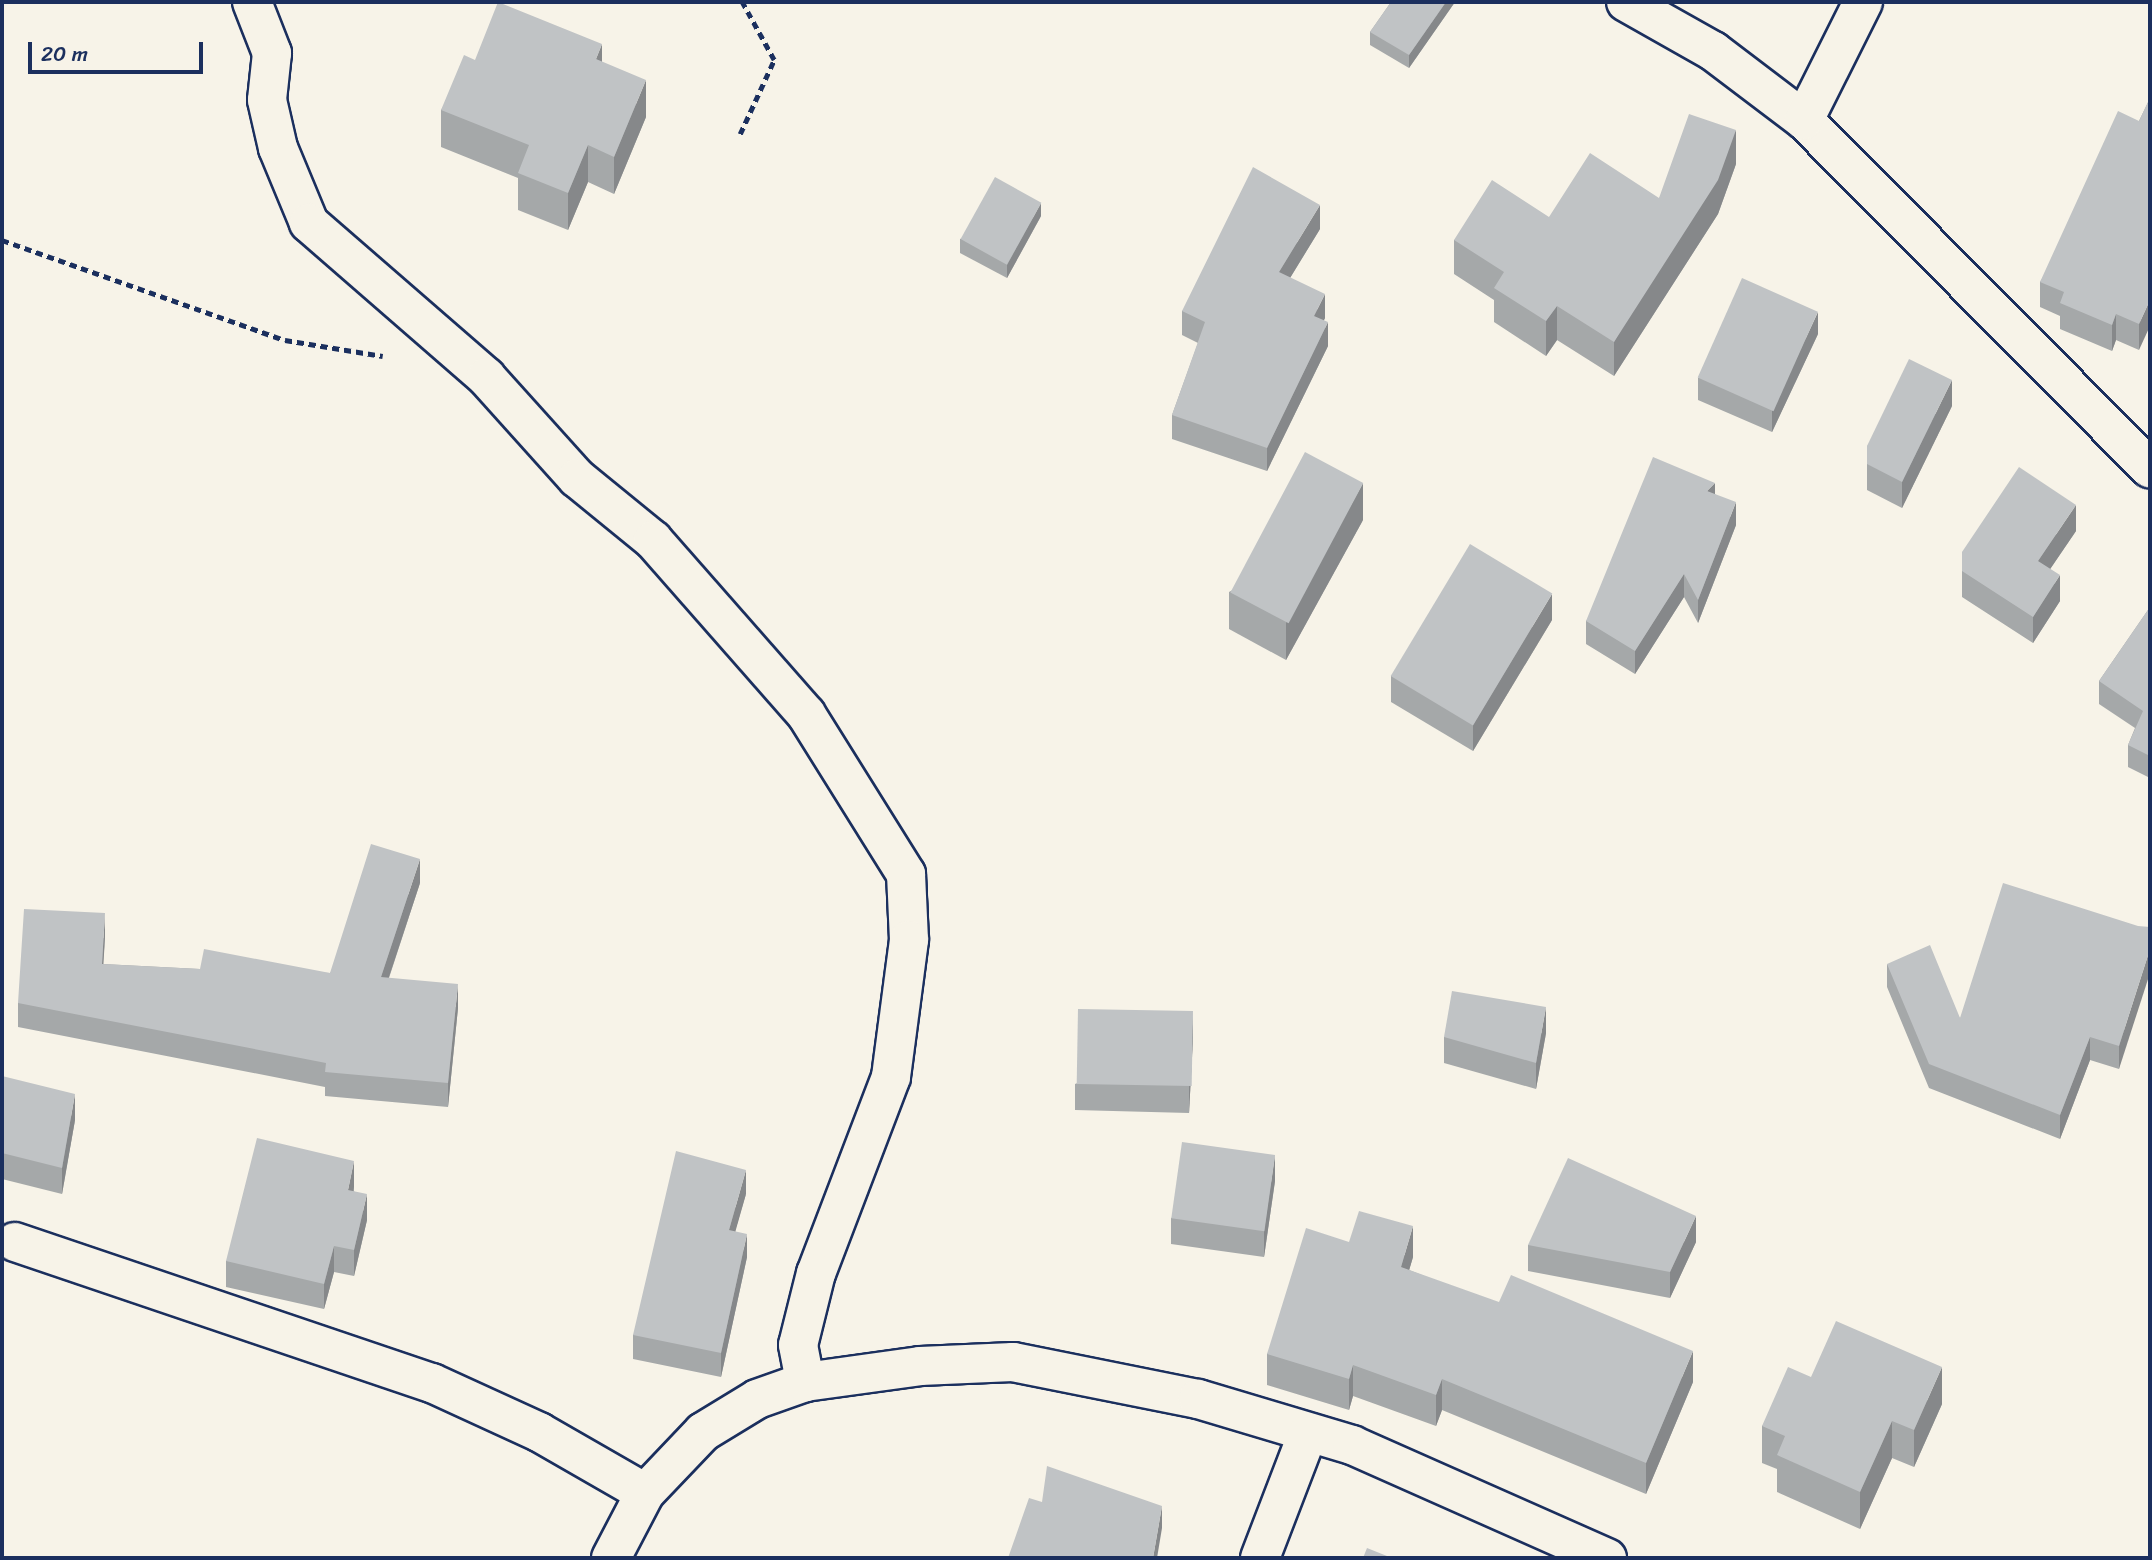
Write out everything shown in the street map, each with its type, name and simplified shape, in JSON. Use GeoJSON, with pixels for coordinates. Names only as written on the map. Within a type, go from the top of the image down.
{"type":"FeatureCollection","features":[{"type":"Feature","properties":{"kind":"street"},"geometry":{"type":"LineString","coordinates":[[252,2],[272,53],[267,100],[278,148],[309,223],[486,377],[577,478],[653,540],[806,715],[906,874],[909,940],[891,1077],[816,1273],[798,1345],[805,1382]]}},
{"type":"Feature","properties":{"kind":"street"},"geometry":{"type":"LineString","coordinates":[[1626,2],[1713,51],[1804,120],[2150,468]]}},
{"type":"Feature","properties":{"kind":"street"},"geometry":{"type":"LineString","coordinates":[[1804,120],[1863,2]]}},
{"type":"Feature","properties":{"kind":"street"},"geometry":{"type":"LineString","coordinates":[[15,1242],[432,1383],[539,1432],[645,1493]]}},
{"type":"Feature","properties":{"kind":"street"},"geometry":{"type":"LineString","coordinates":[[611,1558],[645,1493],[703,1432],[757,1399],[805,1382],[920,1366],[1013,1362],[1198,1399],[1308,1433],[1571,1549],[1607,1558]]}},
{"type":"Feature","properties":{"kind":"street"},"geometry":{"type":"LineString","coordinates":[[1260,1558],[1308,1433]]}},
{"type":"Feature","properties":{"kind":"path"},"geometry":{"type":"LineString","coordinates":[[740,134],[774,60],[743,2]]}},
{"type":"Feature","properties":{"kind":"path"},"geometry":{"type":"LineString","coordinates":[[2,240],[285,341],[389,356]]}},
{"type":"Feature","properties":{"kind":"building"},"geometry":{"type":"Polygon","coordinates":[[[498,2],[602,44],[596,59],[646,80],[614,157],[588,145],[568,193],[518,173],[529,145],[441,110],[464,55],[475,60],[498,2]]]}},
{"type":"Feature","properties":{"kind":"building"},"geometry":{"type":"Polygon","coordinates":[[[1391,2],[1446,2],[1409,55],[1370,32],[1391,2]]]}},
{"type":"Feature","properties":{"kind":"building"},"geometry":{"type":"Polygon","coordinates":[[[2150,98],[2150,300],[2139,324],[2116,314],[2112,325],[2060,303],[2064,292],[2040,282],[2118,111],[2139,121],[2150,98]]]}},
{"type":"Feature","properties":{"kind":"building"},"geometry":{"type":"Polygon","coordinates":[[[1689,114],[1736,130],[1718,180],[1614,342],[1557,306],[1546,321],[1494,288],[1504,272],[1454,240],[1492,180],[1549,217],[1590,153],[1659,198],[1689,114]]]}},
{"type":"Feature","properties":{"kind":"building"},"geometry":{"type":"Polygon","coordinates":[[[1253,167],[1320,205],[1279,272],[1325,294],[1314,316],[1328,322],[1267,448],[1172,415],[1205,322],[1182,311],[1253,167]]]}},
{"type":"Feature","properties":{"kind":"building"},"geometry":{"type":"Polygon","coordinates":[[[995,177],[1041,203],[1007,265],[961,239],[995,177]]]}},
{"type":"Feature","properties":{"kind":"building"},"geometry":{"type":"Polygon","coordinates":[[[1742,278],[1818,312],[1773,411],[1698,378],[1742,278]]]}},
{"type":"Feature","properties":{"kind":"building"},"geometry":{"type":"Polygon","coordinates":[[[1909,359],[1952,380],[1902,482],[1867,464],[1867,446],[1909,359]]]}},
{"type":"Feature","properties":{"kind":"building"},"geometry":{"type":"Polygon","coordinates":[[[1305,452],[1363,483],[1289,623],[1230,592],[1305,452]]]}},
{"type":"Feature","properties":{"kind":"building"},"geometry":{"type":"Polygon","coordinates":[[[1653,457],[1715,483],[1707,491],[1736,502],[1698,600],[1684,574],[1635,651],[1586,621],[1653,457]]]}},
{"type":"Feature","properties":{"kind":"building"},"geometry":{"type":"Polygon","coordinates":[[[2019,467],[2076,505],[2038,561],[2060,575],[2033,617],[1962,571],[1962,552],[2019,467]]]}},
{"type":"Feature","properties":{"kind":"building"},"geometry":{"type":"Polygon","coordinates":[[[1470,544],[1552,593],[1473,725],[1391,676],[1470,544]]]}},
{"type":"Feature","properties":{"kind":"building"},"geometry":{"type":"Polygon","coordinates":[[[2150,607],[2150,756],[2128,745],[2143,711],[2099,681],[2150,607]]]}},
{"type":"Feature","properties":{"kind":"building"},"geometry":{"type":"Polygon","coordinates":[[[371,844],[420,859],[381,977],[458,984],[448,1083],[325,1072],[326,1063],[18,1003],[24,909],[105,913],[102,964],[200,969],[204,949],[330,973],[371,844]]]}},
{"type":"Feature","properties":{"kind":"building"},"geometry":{"type":"Polygon","coordinates":[[[2003,883],[2138,926],[2150,927],[2150,949],[2119,1046],[2090,1037],[2060,1115],[1929,1064],[1887,964],[1930,945],[1960,1018],[2003,883]]]}},
{"type":"Feature","properties":{"kind":"building"},"geometry":{"type":"Polygon","coordinates":[[[1452,991],[1546,1007],[1536,1063],[1444,1037],[1452,991]]]}},
{"type":"Feature","properties":{"kind":"building"},"geometry":{"type":"Polygon","coordinates":[[[1078,1009],[1193,1011],[1192,1086],[1077,1084],[1078,1009]]]}},
{"type":"Feature","properties":{"kind":"building"},"geometry":{"type":"Polygon","coordinates":[[[2,1076],[75,1094],[62,1168],[2,1153],[2,1076]]]}},
{"type":"Feature","properties":{"kind":"building"},"geometry":{"type":"Polygon","coordinates":[[[257,1138],[354,1161],[348,1190],[367,1194],[354,1250],[334,1246],[324,1284],[226,1261],[257,1138]]]}},
{"type":"Feature","properties":{"kind":"building"},"geometry":{"type":"Polygon","coordinates":[[[1182,1142],[1275,1155],[1264,1231],[1171,1218],[1182,1142]]]}},
{"type":"Feature","properties":{"kind":"building"},"geometry":{"type":"Polygon","coordinates":[[[676,1151],[746,1170],[729,1230],[747,1234],[721,1353],[633,1335],[676,1151]]]}},
{"type":"Feature","properties":{"kind":"building"},"geometry":{"type":"Polygon","coordinates":[[[1568,1158],[1696,1216],[1670,1272],[1528,1245],[1568,1158]]]}},
{"type":"Feature","properties":{"kind":"building"},"geometry":{"type":"Polygon","coordinates":[[[1359,1211],[1413,1226],[1401,1267],[1499,1302],[1511,1275],[1693,1351],[1646,1463],[1442,1379],[1436,1395],[1353,1365],[1349,1379],[1267,1354],[1306,1228],[1349,1242],[1359,1211]]]}},
{"type":"Feature","properties":{"kind":"building"},"geometry":{"type":"Polygon","coordinates":[[[1836,1321],[1942,1367],[1914,1430],[1892,1421],[1860,1492],[1777,1455],[1785,1436],[1762,1426],[1788,1367],[1811,1377],[1836,1321]]]}},
{"type":"Feature","properties":{"kind":"building"},"geometry":{"type":"Polygon","coordinates":[[[1047,1466],[1162,1506],[1153,1558],[1008,1558],[1029,1498],[1042,1502],[1047,1466]]]}},
{"type":"Feature","properties":{"kind":"building"},"geometry":{"type":"Polygon","coordinates":[[[1367,1548],[1392,1558],[1363,1558],[1367,1548]]]}}]}
